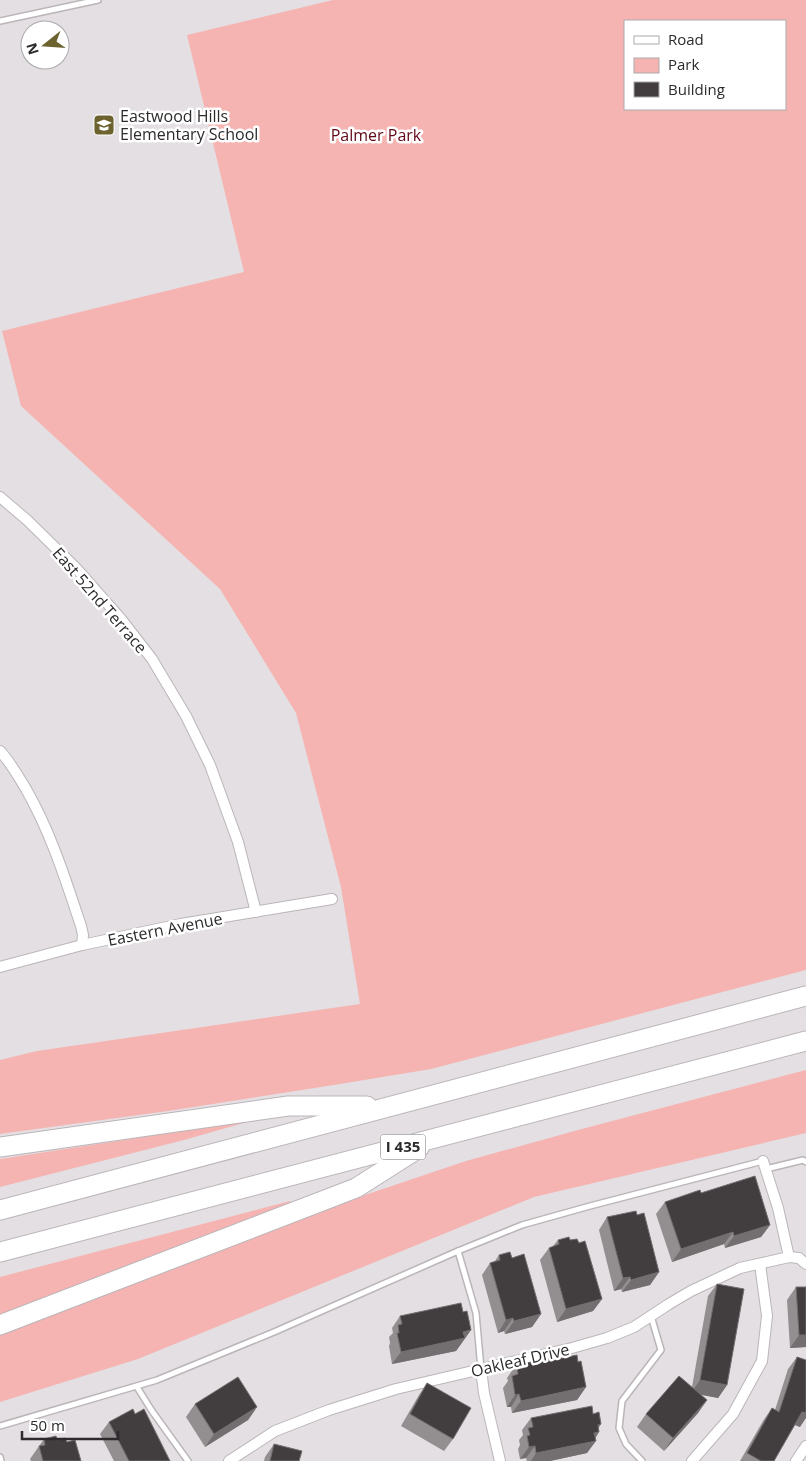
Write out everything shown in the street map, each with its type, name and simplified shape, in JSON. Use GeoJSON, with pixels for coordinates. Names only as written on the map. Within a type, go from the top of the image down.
{"type":"FeatureCollection","features":[{"type":"Feature","properties":{"kind":"highway"},"geometry":{"type":"LineString","coordinates":[[0,1210],[806,996]]}},
{"type":"Feature","properties":{"kind":"highway","name":"I 435"},"geometry":{"type":"LineString","coordinates":[[0,1252],[806,1041]]}},
{"type":"Feature","properties":{"kind":"highway"},"geometry":{"type":"LineString","coordinates":[[0,1147],[288,1106],[390,1106]]}},
{"type":"Feature","properties":{"kind":"highway"},"geometry":{"type":"LineString","coordinates":[[0,1325],[356,1188],[435,1138]]}},
{"type":"Feature","properties":{"kind":"street","name":"East 52nd Terrace"},"geometry":{"type":"LineString","coordinates":[[0,497],[27,520],[76,568],[121,619],[152,660],[186,716],[210,765],[238,842],[256,912]]}},
{"type":"Feature","properties":{"kind":"street"},"geometry":{"type":"LineString","coordinates":[[0,751],[10,763],[36,808],[60,861],[81,926],[83,935],[82,945]]}},
{"type":"Feature","properties":{"kind":"street","name":"Eastern Avenue"},"geometry":{"type":"LineString","coordinates":[[0,967],[82,945],[181,924],[332,899]]}},
{"type":"Feature","properties":{"kind":"street"},"geometry":{"type":"LineString","coordinates":[[765,1165],[778,1208],[789,1258],[799,1258],[806,1264]]}},
{"type":"Feature","properties":{"kind":"street","name":"Oakleaf Drive"},"geometry":{"type":"LineString","coordinates":[[230,1461],[275,1431],[329,1410],[396,1389],[607,1338],[634,1327],[691,1290],[740,1268],[789,1258]]}},
{"type":"Feature","properties":{"kind":"street"},"geometry":{"type":"LineString","coordinates":[[692,1461],[733,1414],[762,1361],[767,1316],[760,1264]]}},
{"type":"Feature","properties":{"kind":"street"},"geometry":{"type":"LineString","coordinates":[[481,1369],[484,1393],[500,1461]]}},
{"type":"Feature","properties":{"kind":"street"},"geometry":{"type":"LineString","coordinates":[[796,1461],[806,1446]]}},
{"type":"Feature","properties":{"kind":"lane"},"geometry":{"type":"LineString","coordinates":[[0,21],[98,0]]}},
{"type":"Feature","properties":{"kind":"lane"},"geometry":{"type":"LineString","coordinates":[[0,1426],[158,1380],[522,1225],[600,1203],[765,1165],[803,1160],[806,1162]]}},
{"type":"Feature","properties":{"kind":"lane"},"geometry":{"type":"LineString","coordinates":[[458,1251],[476,1313],[481,1369]]}},
{"type":"Feature","properties":{"kind":"lane"},"geometry":{"type":"LineString","coordinates":[[642,1461],[626,1444],[619,1428],[622,1401],[661,1350],[651,1316]]}},
{"type":"Feature","properties":{"kind":"lane"},"geometry":{"type":"LineString","coordinates":[[137,1387],[188,1461]]}},
{"type":"Feature","properties":{"kind":"lane"},"geometry":{"type":"LineString","coordinates":[[0,1457],[1,1461]]}},
{"type":"Feature","properties":{"kind":"green space","name":"Palmer Park"},"geometry":{"type":"Polygon","coordinates":[[[333,0],[806,0],[806,970],[431,1069],[168,1111],[0,1134],[0,1060],[37,1051],[360,1004],[341,887],[296,713],[220,589],[21,406],[2,331],[244,272],[187,35],[333,0]]]}},
{"type":"Feature","properties":{"kind":"green space"},"geometry":{"type":"Polygon","coordinates":[[[806,1070],[806,1133],[534,1197],[138,1359],[0,1402],[0,1333],[202,1254],[362,1196],[466,1161],[806,1070]]]}},
{"type":"Feature","properties":{"kind":"green space"},"geometry":{"type":"Polygon","coordinates":[[[254,1120],[184,1140],[0,1187],[0,1159],[254,1120]]]}},
{"type":"Feature","properties":{"kind":"green space"},"geometry":{"type":"Polygon","coordinates":[[[290,1201],[291,1205],[0,1316],[0,1277],[290,1201]]]}},
{"type":"Feature","properties":{"kind":"building"},"geometry":{"type":"Polygon","coordinates":[[[755,1176],[770,1225],[734,1236],[733,1232],[681,1249],[665,1202],[700,1190],[701,1193],[755,1176]]]}},
{"type":"Feature","properties":{"kind":"building"},"geometry":{"type":"Polygon","coordinates":[[[636,1211],[637,1215],[644,1213],[659,1272],[631,1280],[630,1277],[623,1278],[607,1217],[636,1211]]]}},
{"type":"Feature","properties":{"kind":"building"},"geometry":{"type":"Polygon","coordinates":[[[569,1237],[570,1240],[577,1239],[579,1243],[585,1241],[602,1299],[566,1309],[549,1248],[559,1244],[558,1240],[569,1237]]]}},
{"type":"Feature","properties":{"kind":"building"},"geometry":{"type":"Polygon","coordinates":[[[510,1252],[512,1258],[524,1254],[541,1314],[514,1321],[513,1318],[506,1320],[490,1263],[500,1260],[499,1255],[510,1252]]]}},
{"type":"Feature","properties":{"kind":"building"},"geometry":{"type":"Polygon","coordinates":[[[717,1284],[744,1289],[727,1385],[700,1380],[717,1284]]]}},
{"type":"Feature","properties":{"kind":"building"},"geometry":{"type":"Polygon","coordinates":[[[796,1287],[806,1287],[806,1335],[799,1335],[796,1287]]]}},
{"type":"Feature","properties":{"kind":"building"},"geometry":{"type":"Polygon","coordinates":[[[461,1303],[463,1312],[467,1311],[471,1330],[463,1332],[465,1338],[401,1352],[397,1333],[399,1333],[398,1325],[402,1324],[400,1316],[461,1303]]]}},
{"type":"Feature","properties":{"kind":"building"},"geometry":{"type":"Polygon","coordinates":[[[577,1355],[578,1362],[581,1361],[586,1387],[521,1401],[519,1394],[515,1395],[512,1376],[518,1374],[516,1365],[577,1355]]]}},
{"type":"Feature","properties":{"kind":"building"},"geometry":{"type":"Polygon","coordinates":[[[797,1357],[806,1360],[806,1413],[802,1412],[774,1461],[761,1461],[747,1453],[772,1408],[779,1412],[797,1357]]]}},
{"type":"Feature","properties":{"kind":"building"},"geometry":{"type":"Polygon","coordinates":[[[679,1376],[707,1400],[673,1438],[646,1414],[679,1376]]]}},
{"type":"Feature","properties":{"kind":"building"},"geometry":{"type":"Polygon","coordinates":[[[238,1377],[257,1407],[214,1434],[195,1404],[238,1377]]]}},
{"type":"Feature","properties":{"kind":"building"},"geometry":{"type":"Polygon","coordinates":[[[427,1383],[471,1408],[453,1439],[410,1414],[427,1383]]]}},
{"type":"Feature","properties":{"kind":"building"},"geometry":{"type":"Polygon","coordinates":[[[592,1406],[593,1414],[599,1412],[601,1424],[598,1425],[599,1432],[594,1433],[596,1441],[536,1453],[535,1446],[529,1447],[527,1436],[530,1435],[528,1428],[533,1427],[531,1418],[592,1406]]]}},
{"type":"Feature","properties":{"kind":"building"},"geometry":{"type":"Polygon","coordinates":[[[133,1409],[135,1414],[144,1409],[170,1461],[129,1461],[109,1422],[133,1409]]]}},
{"type":"Feature","properties":{"kind":"building"},"geometry":{"type":"Polygon","coordinates":[[[56,1436],[57,1440],[65,1438],[67,1442],[75,1440],[81,1461],[43,1461],[39,1446],[45,1445],[44,1439],[56,1436]]]}},
{"type":"Feature","properties":{"kind":"building"},"geometry":{"type":"Polygon","coordinates":[[[274,1444],[302,1451],[299,1461],[270,1461],[274,1444]]]}},
{"type":"Feature","properties":{"kind":"place","name":"Eastwood Hills Elementary School"},"geometry":{"type":"Point","coordinates":[104,125]}}]}
